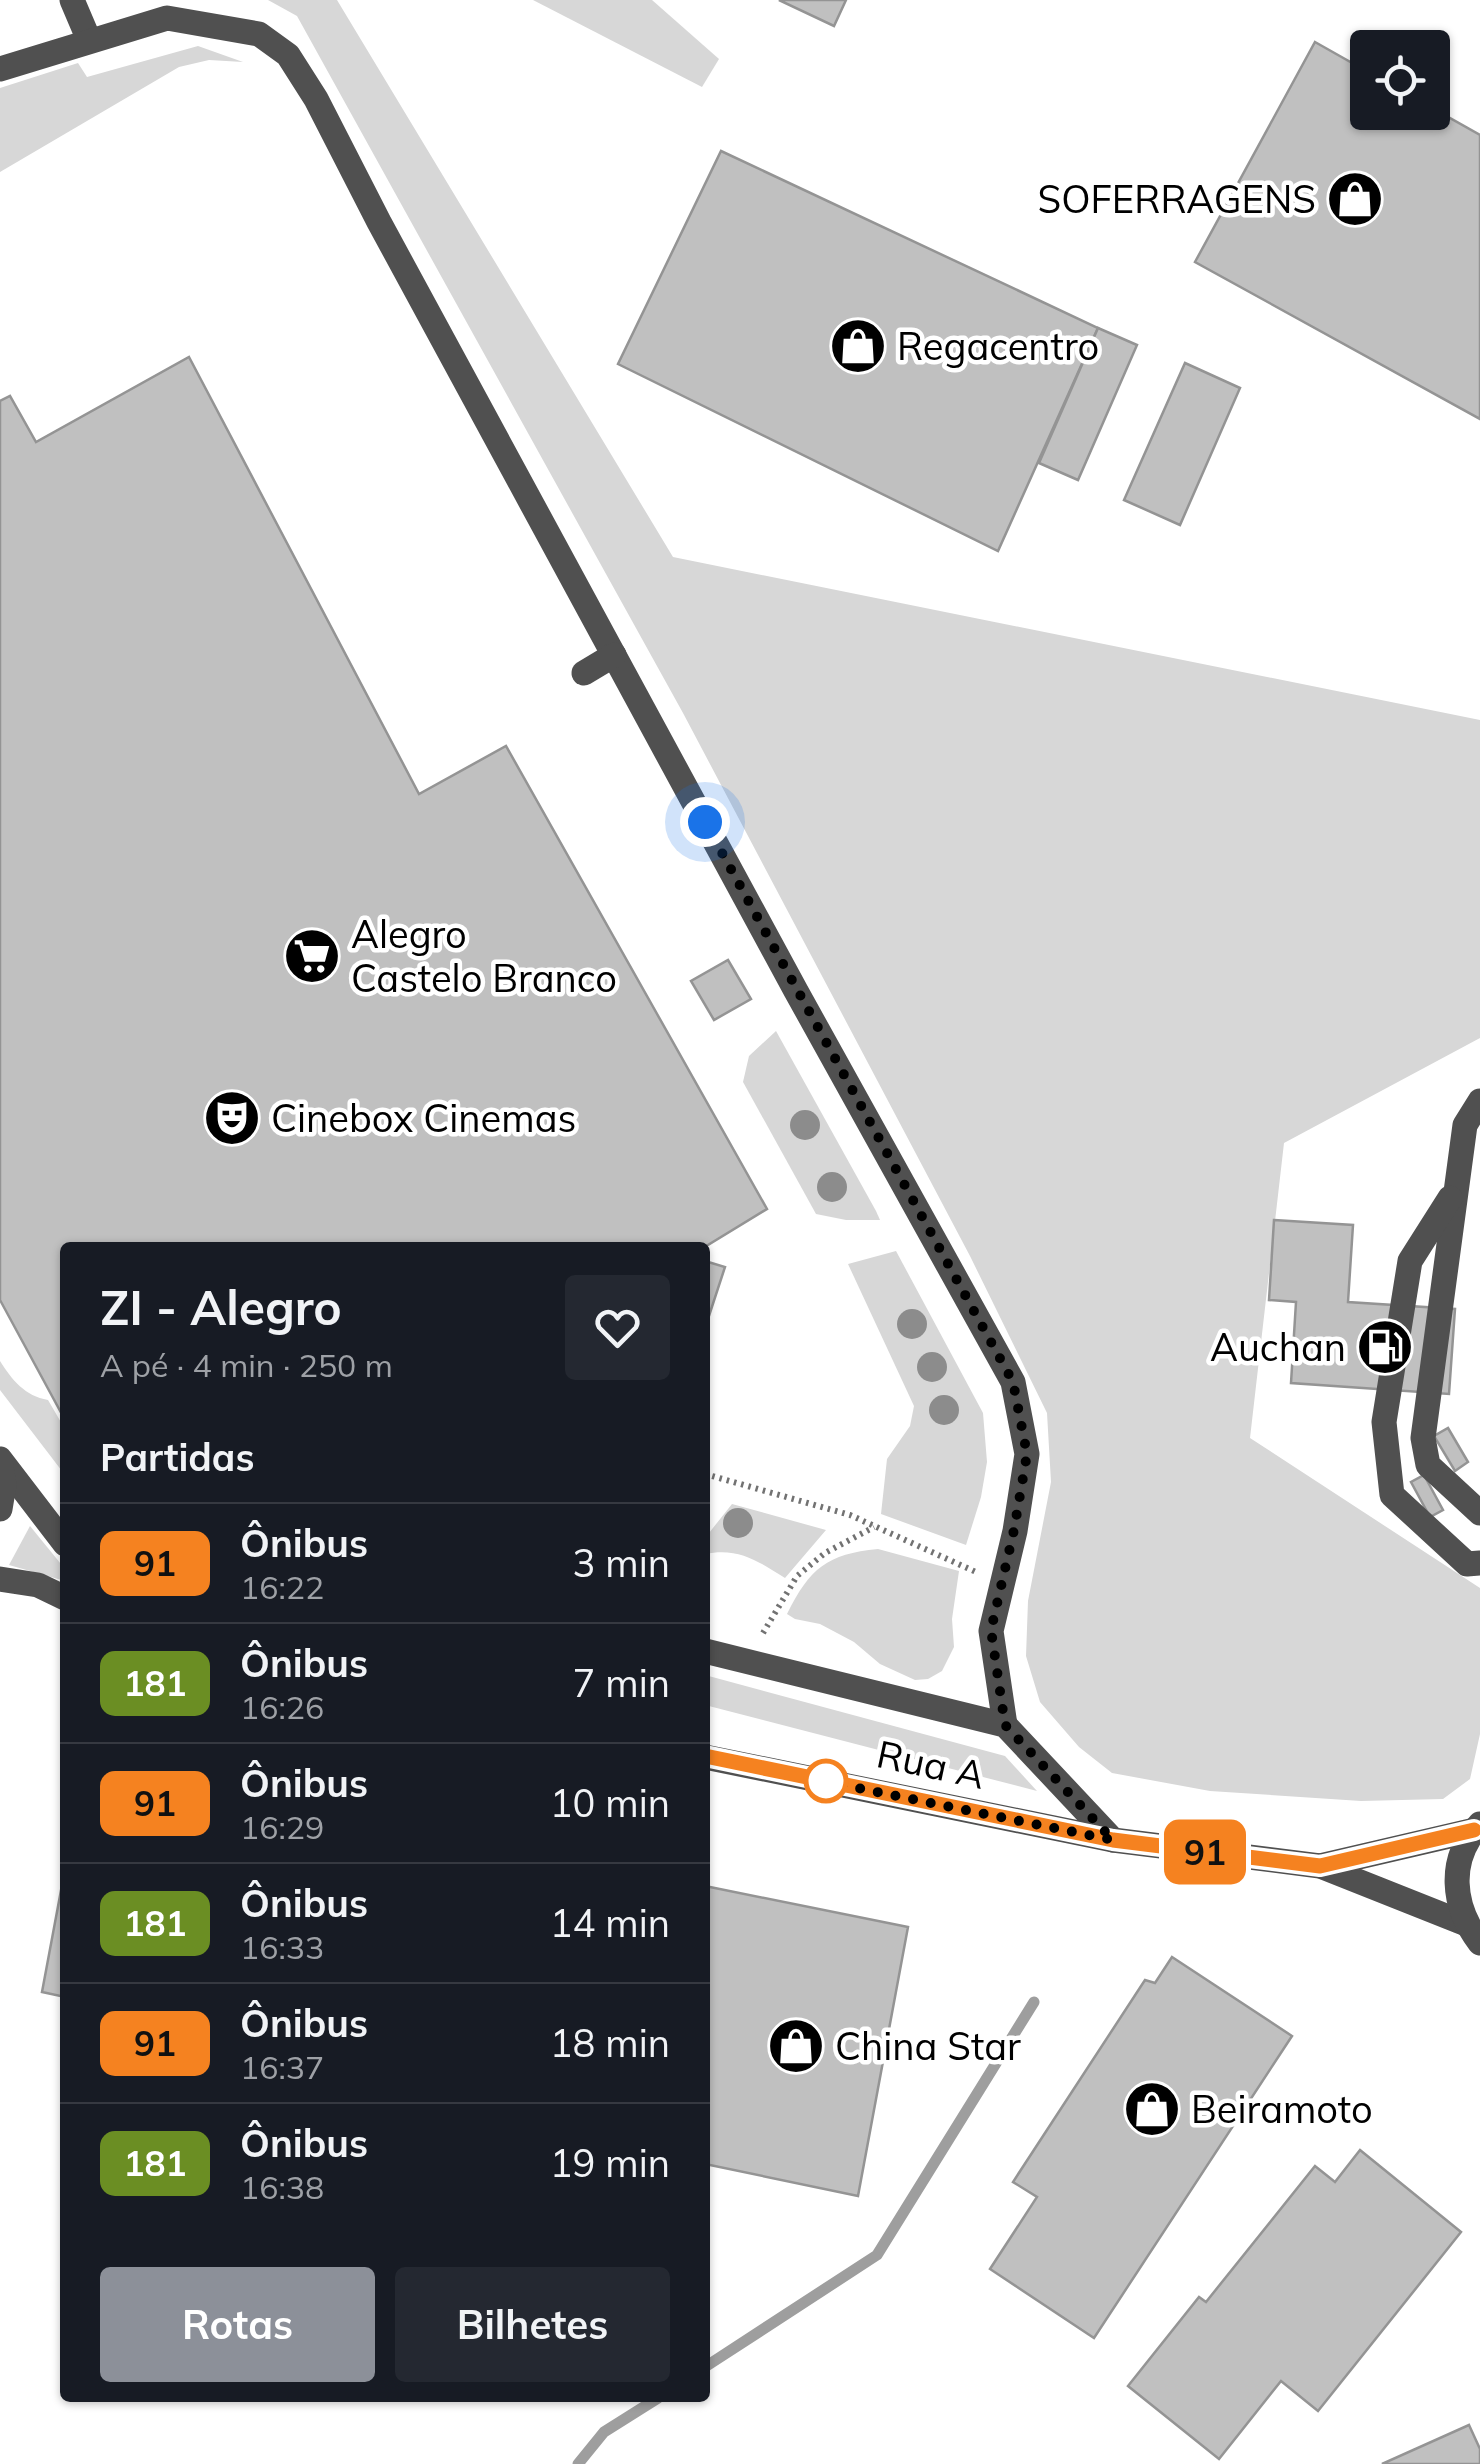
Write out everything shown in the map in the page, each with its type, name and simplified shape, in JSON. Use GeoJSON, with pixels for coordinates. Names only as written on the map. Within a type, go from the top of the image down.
{"type":"FeatureCollection","features":[{"type":"Feature","properties":{"kind":"street"},"geometry":{"type":"LineString","coordinates":[[72,0],[89,40]]}},
{"type":"Feature","properties":{"kind":"street"},"geometry":{"type":"LineString","coordinates":[[0,68],[167,18],[260,34],[288,55],[316,99],[387,237],[1013,1382],[1027,1454],[991,1630],[1005,1725]]}},
{"type":"Feature","properties":{"kind":"street"},"geometry":{"type":"LineString","coordinates":[[584,673],[614,654]]}},
{"type":"Feature","properties":{"kind":"street"},"geometry":{"type":"LineString","coordinates":[[1480,1101],[1464,1124],[1423,1438],[1428,1465],[1480,1513]]}},
{"type":"Feature","properties":{"kind":"street"},"geometry":{"type":"LineString","coordinates":[[1456,1189],[1410,1262],[1384,1422],[1392,1495],[1466,1564],[1480,1562]]}},
{"type":"Feature","properties":{"kind":"street"},"geometry":{"type":"LineString","coordinates":[[0,1460],[4,1485],[0,1509]]}},
{"type":"Feature","properties":{"kind":"street"},"geometry":{"type":"LineString","coordinates":[[0,1460],[60,1538]]}},
{"type":"Feature","properties":{"kind":"street"},"geometry":{"type":"LineString","coordinates":[[0,1579],[38,1585],[60,1596]]}},
{"type":"Feature","properties":{"kind":"street"},"geometry":{"type":"LineString","coordinates":[[710,1651],[1005,1725],[1113,1840]]}},
{"type":"Feature","properties":{"kind":"street","name":"Rua A"},"geometry":{"type":"LineString","coordinates":[[710,1757],[1113,1840],[1320,1866],[1473,1933]]}},
{"type":"Feature","properties":{"kind":"street"},"geometry":{"type":"LineString","coordinates":[[1473,1933],[1456,1886],[1461,1855],[1477,1827]]}},
{"type":"Feature","properties":{"kind":"street","name":"Rua A"},"geometry":{"type":"LineString","coordinates":[[1320,1866],[1477,1827]]}},
{"type":"Feature","properties":{"kind":"path"},"geometry":{"type":"LineString","coordinates":[[710,1475],[850,1515],[1002,1584]]}},
{"type":"Feature","properties":{"kind":"path"},"geometry":{"type":"LineString","coordinates":[[747,1660],[798,1576],[825,1554],[875,1526]]}},
{"type":"Feature","properties":{"kind":"shaded area"},"geometry":{"type":"Polygon","coordinates":[[[268,0],[337,0],[673,557],[1480,720],[1480,1038],[1284,1143],[1250,1438],[1480,1588],[1480,1734],[1470,1779],[1443,1799],[1361,1801],[1210,1791],[1112,1773],[1079,1747],[1040,1702],[1026,1656],[1028,1601],[1051,1482],[1047,1413],[970,1256],[683,713],[297,16],[268,0]]]}},
{"type":"Feature","properties":{"kind":"shaded area"},"geometry":{"type":"Polygon","coordinates":[[[533,0],[652,0],[719,59],[702,87],[533,0]]]}},
{"type":"Feature","properties":{"kind":"shaded area"},"geometry":{"type":"Polygon","coordinates":[[[198,46],[243,62],[209,60],[179,67],[0,172],[0,88],[78,63],[87,77],[198,46]]]}},
{"type":"Feature","properties":{"kind":"shaded area"},"geometry":{"type":"Polygon","coordinates":[[[776,1031],[880,1220],[846,1220],[816,1214],[743,1082],[749,1056],[776,1031]]]}},
{"type":"Feature","properties":{"kind":"shaded area"},"geometry":{"type":"Polygon","coordinates":[[[896,1251],[983,1413],[987,1462],[966,1545],[881,1514],[887,1459],[910,1426],[914,1406],[848,1264],[896,1251]]]}},
{"type":"Feature","properties":{"kind":"shaded area"},"geometry":{"type":"Polygon","coordinates":[[[0,1361],[20,1386],[48,1400],[60,1420],[60,1468],[0,1390],[0,1361]]]}},
{"type":"Feature","properties":{"kind":"shaded area"},"geometry":{"type":"Polygon","coordinates":[[[732,1504],[826,1530],[785,1578],[738,1554],[710,1553],[710,1532],[732,1504]]]}},
{"type":"Feature","properties":{"kind":"shaded area"},"geometry":{"type":"Polygon","coordinates":[[[30,1526],[60,1563],[60,1580],[9,1565],[30,1526]]]}},
{"type":"Feature","properties":{"kind":"shaded area"},"geometry":{"type":"Polygon","coordinates":[[[878,1549],[959,1571],[952,1619],[954,1647],[942,1671],[928,1679],[915,1680],[880,1664],[854,1642],[820,1624],[787,1614],[804,1585],[822,1566],[846,1555],[878,1549]]]}},
{"type":"Feature","properties":{"kind":"shaded area"},"geometry":{"type":"Polygon","coordinates":[[[710,1676],[1005,1756],[1037,1791],[710,1706],[710,1676]]]}},
{"type":"Feature","properties":{"kind":"building"},"geometry":{"type":"Polygon","coordinates":[[[779,0],[846,0],[834,26],[779,0]]]}},
{"type":"Feature","properties":{"kind":"building","name":"SOFERRAGENS"},"geometry":{"type":"Polygon","coordinates":[[[1315,42],[1350,62],[1350,130],[1450,130],[1450,118],[1480,135],[1480,419],[1195,262],[1315,42]]]}},
{"type":"Feature","properties":{"kind":"building","name":"Regacentro"},"geometry":{"type":"Polygon","coordinates":[[[721,151],[1098,328],[998,551],[618,364],[721,151]]]}},
{"type":"Feature","properties":{"kind":"building"},"geometry":{"type":"Polygon","coordinates":[[[1098,328],[1137,345],[1078,480],[1039,463],[1098,328]]]}},
{"type":"Feature","properties":{"kind":"building","name":"Alegro Castelo Branco"},"geometry":{"type":"Polygon","coordinates":[[[189,357],[419,794],[506,746],[767,1209],[710,1244],[60,1242],[60,1411],[0,1300],[0,401],[10,396],[36,442],[189,357]]]}},
{"type":"Feature","properties":{"kind":"building"},"geometry":{"type":"Polygon","coordinates":[[[1185,363],[1240,388],[1180,525],[1124,500],[1185,363]]]}},
{"type":"Feature","properties":{"kind":"building"},"geometry":{"type":"Polygon","coordinates":[[[728,960],[751,999],[714,1020],[691,981],[728,960]]]}},
{"type":"Feature","properties":{"kind":"building"},"geometry":{"type":"Polygon","coordinates":[[[1274,1220],[1353,1225],[1348,1302],[1455,1309],[1449,1394],[1291,1383],[1296,1302],[1269,1300],[1274,1220]]]}},
{"type":"Feature","properties":{"kind":"building"},"geometry":{"type":"Polygon","coordinates":[[[710,1262],[725,1267],[710,1313],[710,1262]]]}},
{"type":"Feature","properties":{"kind":"building"},"geometry":{"type":"Polygon","coordinates":[[[1448,1428],[1468,1462],[1455,1471],[1434,1436],[1448,1428]]]}},
{"type":"Feature","properties":{"kind":"building"},"geometry":{"type":"Polygon","coordinates":[[[1424,1475],[1443,1510],[1430,1517],[1411,1482],[1424,1475]]]}},
{"type":"Feature","properties":{"kind":"building","name":"China Star"},"geometry":{"type":"Polygon","coordinates":[[[710,1887],[908,1927],[858,2196],[710,2165],[710,1887]]]}},
{"type":"Feature","properties":{"kind":"building"},"geometry":{"type":"Polygon","coordinates":[[[60,1896],[60,1996],[42,1992],[60,1896]]]}},
{"type":"Feature","properties":{"kind":"building","name":"Beiramoto"},"geometry":{"type":"Polygon","coordinates":[[[1172,1957],[1292,2036],[1094,2338],[990,2269],[1037,2197],[1013,2182],[1145,1980],[1155,1983],[1172,1957]]]}},
{"type":"Feature","properties":{"kind":"building"},"geometry":{"type":"Polygon","coordinates":[[[1360,2150],[1461,2232],[1318,2411],[1281,2381],[1219,2459],[1128,2386],[1199,2297],[1206,2302],[1315,2166],[1335,2182],[1360,2150]]]}},
{"type":"Feature","properties":{"kind":"building"},"geometry":{"type":"Polygon","coordinates":[[[1469,2425],[1480,2449],[1480,2464],[1382,2464],[1469,2425]]]}},
{"type":"Feature","properties":{"kind":"waterway"},"geometry":{"type":"LineString","coordinates":[[710,2364],[877,2255],[1034,2002]]}},
{"type":"Feature","properties":{"kind":"waterway"},"geometry":{"type":"LineString","coordinates":[[578,2464],[604,2432],[652,2402]]}},
{"type":"Feature","properties":{"kind":"bus line","name":"91"},"geometry":{"type":"LineString","coordinates":[[710,1757],[1113,1840],[1320,1866],[1474,1830]]}},
{"type":"Feature","properties":{"kind":"place","name":"SOFERRAGENS"},"geometry":{"type":"Point","coordinates":[1355,199]}},
{"type":"Feature","properties":{"kind":"place","name":"Regacentro"},"geometry":{"type":"Point","coordinates":[858,346]}},
{"type":"Feature","properties":{"kind":"place","name":"Alegro Castelo Branco"},"geometry":{"type":"Point","coordinates":[312,956]}},
{"type":"Feature","properties":{"kind":"place","name":"Cinebox Cinemas"},"geometry":{"type":"Point","coordinates":[232,1118]}},
{"type":"Feature","properties":{"kind":"place","name":"Auchan"},"geometry":{"type":"Point","coordinates":[1385,1347]}},
{"type":"Feature","properties":{"kind":"place","name":"China Star"},"geometry":{"type":"Point","coordinates":[796,2046]}},
{"type":"Feature","properties":{"kind":"place","name":"Beiramoto"},"geometry":{"type":"Point","coordinates":[1152,2109]}},
{"type":"Feature","properties":{"kind":"route"},"geometry":{"type":"LineString","coordinates":[[705,822],[1013,1382],[1027,1454],[991,1630],[1005,1725],[1113,1840],[818,1780],[826,1781]]}}]}
